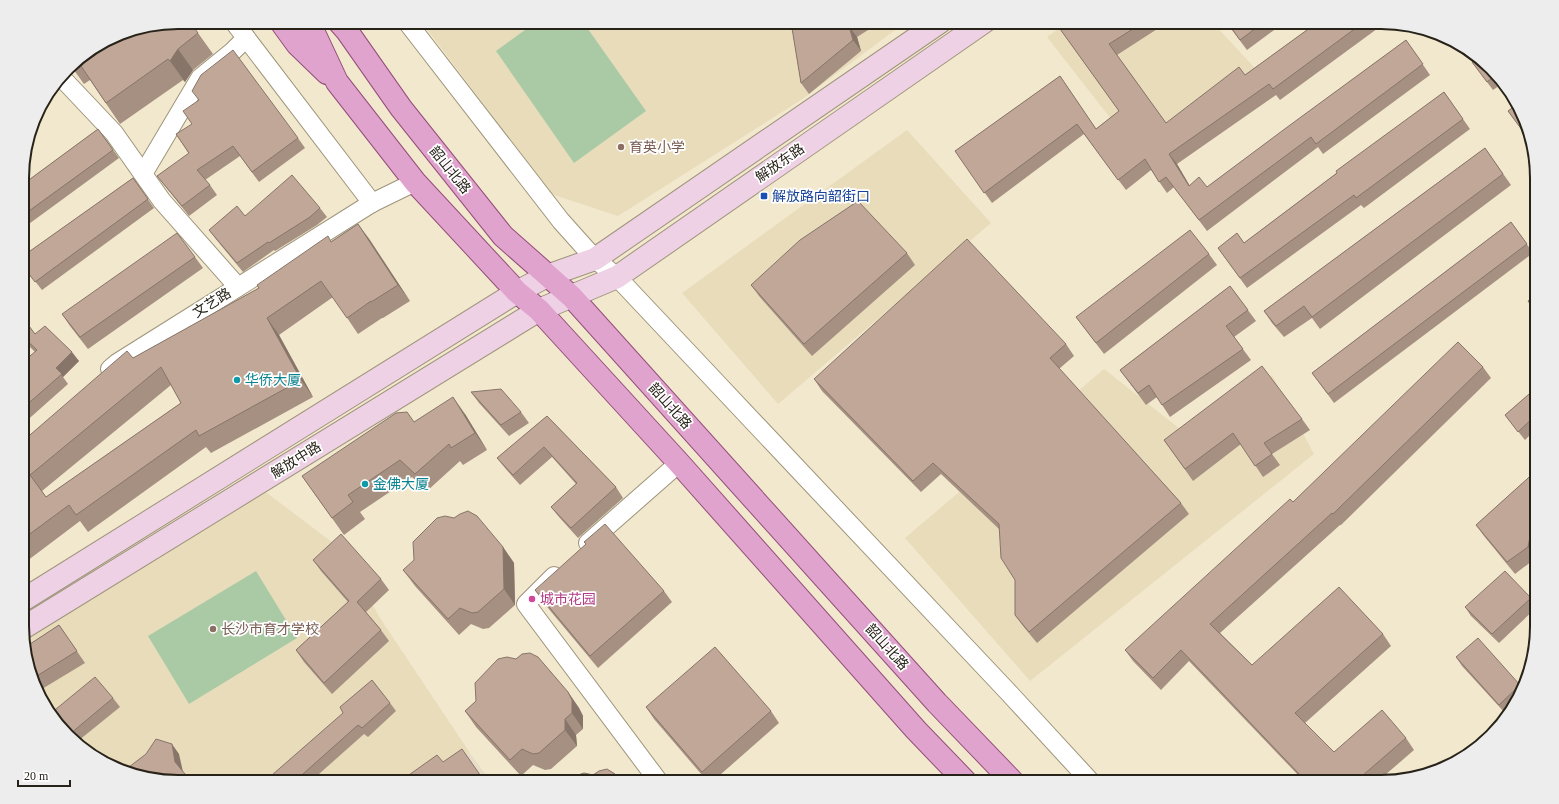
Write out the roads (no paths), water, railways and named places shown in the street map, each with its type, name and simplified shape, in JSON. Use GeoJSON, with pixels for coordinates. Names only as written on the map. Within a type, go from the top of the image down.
{"type":"FeatureCollection","features":[{"type":"Feature","properties":{"kind":"main road"},"geometry":{"type":"LineString","coordinates":[[287,29],[297,44],[337,82],[415,182],[517,292],[539,310],[679,463],[916,730],[959,775]]}},
{"type":"Feature","properties":{"kind":"main road"},"geometry":{"type":"LineString","coordinates":[[311,29],[337,82]]}},
{"type":"Feature","properties":{"kind":"main road","name":"韶山北路"},"geometry":{"type":"LineString","coordinates":[[346,29],[400,108],[503,236],[572,297],[937,703],[1006,775]]}},
{"type":"Feature","properties":{"kind":"main road","name":"解放东路"},"geometry":{"type":"LineString","coordinates":[[547,276],[595,259],[930,29]]}},
{"type":"Feature","properties":{"kind":"main road","name":"解放东路"},"geometry":{"type":"LineString","coordinates":[[572,297],[617,277],[974,29]]}},
{"type":"Feature","properties":{"kind":"main road","name":"解放中路"},"geometry":{"type":"LineString","coordinates":[[29,596],[517,292],[547,276]]}},
{"type":"Feature","properties":{"kind":"main road","name":"解放中路"},"geometry":{"type":"LineString","coordinates":[[29,624],[539,310],[572,297]]}},
{"type":"Feature","properties":{"kind":"street"},"geometry":{"type":"LineString","coordinates":[[239,29],[372,203]]}},
{"type":"Feature","properties":{"kind":"street"},"geometry":{"type":"LineString","coordinates":[[412,29],[561,221],[595,259],[617,277],[1085,775]]}},
{"type":"Feature","properties":{"kind":"street"},"geometry":{"type":"LineString","coordinates":[[143,174],[200,78],[232,52],[246,38]]}},
{"type":"Feature","properties":{"kind":"street"},"geometry":{"type":"LineString","coordinates":[[65,81],[114,133],[162,201],[238,287]]}},
{"type":"Feature","properties":{"kind":"street","name":"文艺路"},"geometry":{"type":"LineString","coordinates":[[100,378],[117,363],[372,203],[415,182]]}},
{"type":"Feature","properties":{"kind":"street"},"geometry":{"type":"LineString","coordinates":[[654,775],[526,604],[573,557],[679,463]]}},
{"type":"Feature","properties":{"kind":"place","name":"育英小学"},"geometry":{"type":"Point","coordinates":[621,147]}},
{"type":"Feature","properties":{"kind":"place","name":"解放路向韶街口"},"geometry":{"type":"Point","coordinates":[764,196]}},
{"type":"Feature","properties":{"kind":"place","name":"华侨大厦"},"geometry":{"type":"Point","coordinates":[237,380]}},
{"type":"Feature","properties":{"kind":"place","name":"金佛大厦"},"geometry":{"type":"Point","coordinates":[365,484]}},
{"type":"Feature","properties":{"kind":"place","name":"城市花园"},"geometry":{"type":"Point","coordinates":[532,599]}},
{"type":"Feature","properties":{"kind":"place","name":"长沙市育才学校"},"geometry":{"type":"Point","coordinates":[213,629]}}]}
